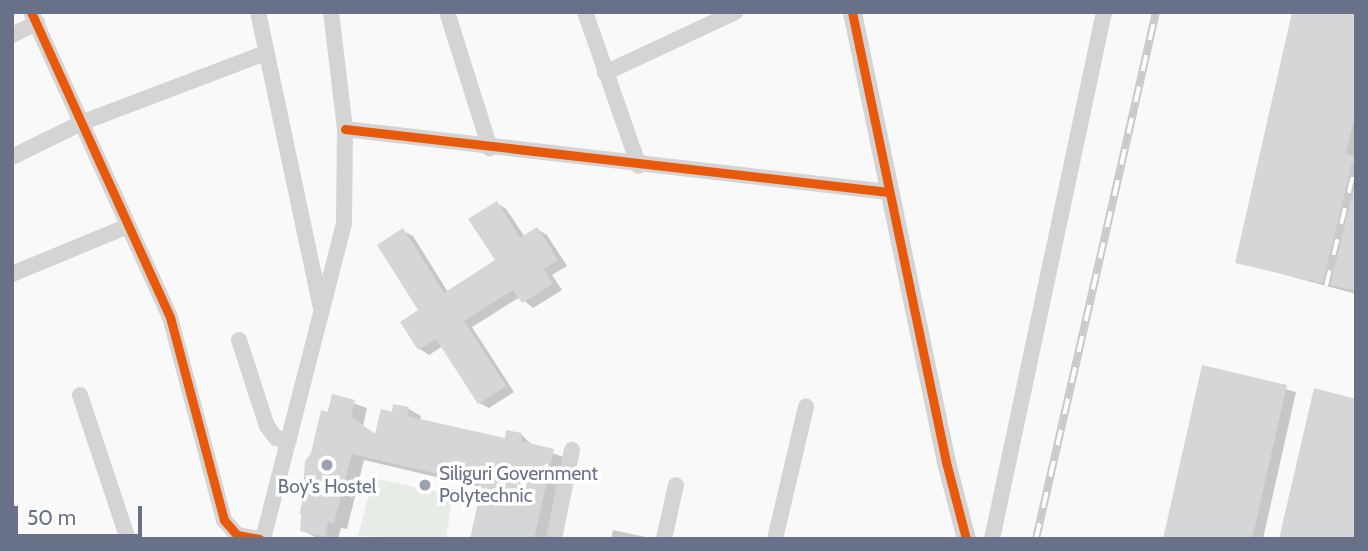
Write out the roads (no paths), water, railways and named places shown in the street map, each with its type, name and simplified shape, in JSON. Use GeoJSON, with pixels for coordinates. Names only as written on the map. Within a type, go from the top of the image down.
{"type":"FeatureCollection","features":[{"type":"Feature","properties":{"kind":"street"},"geometry":{"type":"LineString","coordinates":[[258,12],[265,52],[282,111],[321,310]]}},
{"type":"Feature","properties":{"kind":"street"},"geometry":{"type":"LineString","coordinates":[[12,35],[34,18],[170,317],[224,520],[237,535],[262,539],[344,223],[345,129],[331,12]]}},
{"type":"Feature","properties":{"kind":"street"},"geometry":{"type":"LineString","coordinates":[[447,12],[490,148]]}},
{"type":"Feature","properties":{"kind":"street"},"geometry":{"type":"LineString","coordinates":[[585,12],[639,166]]}},
{"type":"Feature","properties":{"kind":"street"},"geometry":{"type":"LineString","coordinates":[[605,73],[735,12]]}},
{"type":"Feature","properties":{"kind":"street"},"geometry":{"type":"LineString","coordinates":[[852,12],[888,192],[966,539]]}},
{"type":"Feature","properties":{"kind":"street"},"geometry":{"type":"LineString","coordinates":[[992,539],[1104,12]]}},
{"type":"Feature","properties":{"kind":"street"},"geometry":{"type":"LineString","coordinates":[[12,157],[81,123],[265,52]]}},
{"type":"Feature","properties":{"kind":"street"},"geometry":{"type":"LineString","coordinates":[[345,129],[639,166],[888,192]]}},
{"type":"Feature","properties":{"kind":"street"},"geometry":{"type":"LineString","coordinates":[[12,274],[128,226]]}},
{"type":"Feature","properties":{"kind":"street"},"geometry":{"type":"LineString","coordinates":[[239,340],[270,432],[289,440]]}},
{"type":"Feature","properties":{"kind":"street"},"geometry":{"type":"LineString","coordinates":[[80,395],[128,539]]}},
{"type":"Feature","properties":{"kind":"street"},"geometry":{"type":"LineString","coordinates":[[775,539],[806,407]]}},
{"type":"Feature","properties":{"kind":"street"},"geometry":{"type":"LineString","coordinates":[[554,539],[572,450]]}},
{"type":"Feature","properties":{"kind":"street"},"geometry":{"type":"LineString","coordinates":[[664,539],[676,485]]}},
{"type":"Feature","properties":{"kind":"railway"},"geometry":{"type":"LineString","coordinates":[[1036,539],[1156,12]]}},
{"type":"Feature","properties":{"kind":"railway"},"geometry":{"type":"LineString","coordinates":[[1326,286],[1356,163]]}},
{"type":"Feature","properties":{"kind":"place","name":"Boy's Hostel"},"geometry":{"type":"Point","coordinates":[327,465]}},
{"type":"Feature","properties":{"kind":"place","name":"Siliguri Government Polytechnic"},"geometry":{"type":"Point","coordinates":[425,485]}}]}
